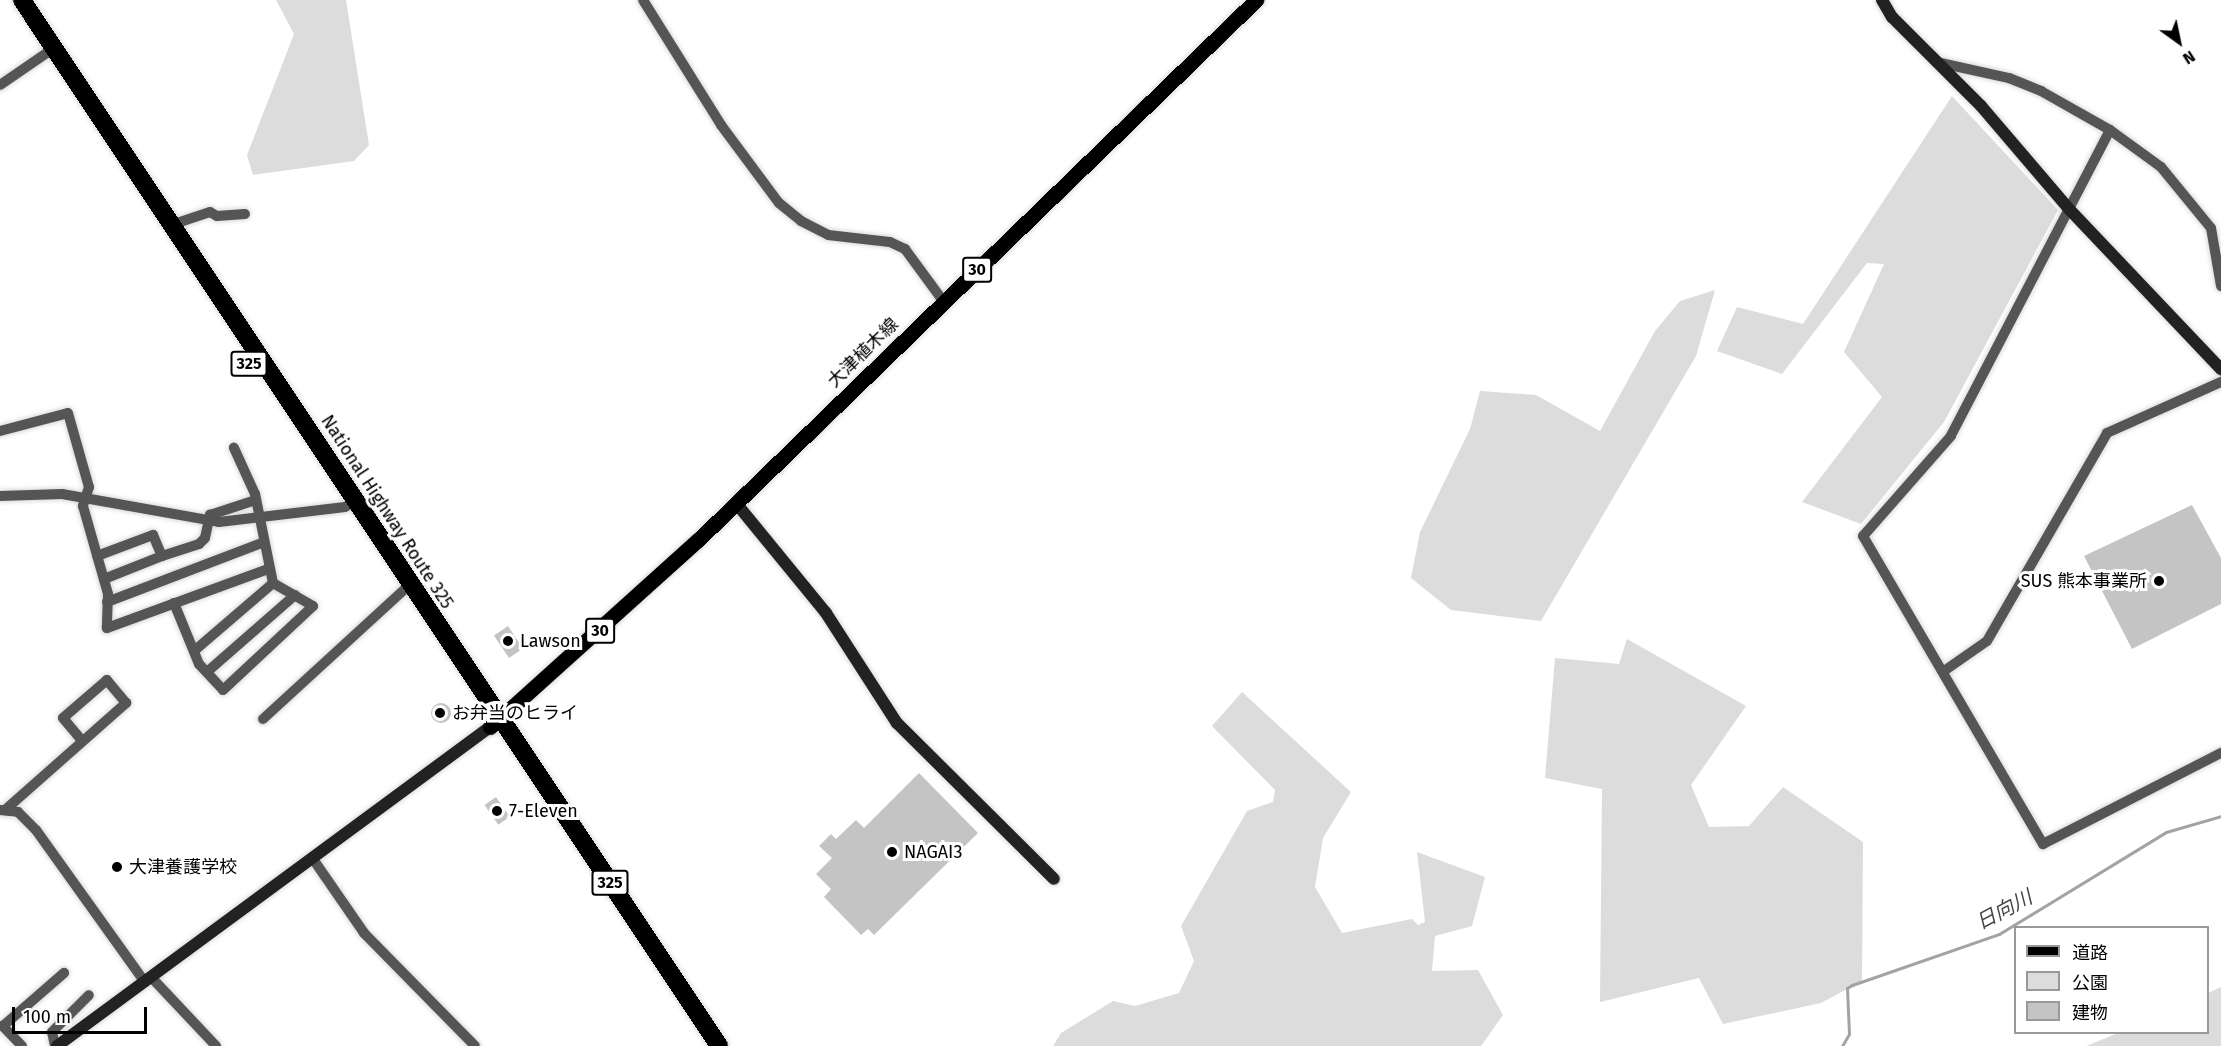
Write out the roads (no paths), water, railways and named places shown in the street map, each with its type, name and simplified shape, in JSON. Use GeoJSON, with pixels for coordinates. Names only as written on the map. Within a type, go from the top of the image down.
{"type":"FeatureCollection","features":[{"type":"Feature","properties":{"kind":"highway","name":"National Highway Route 325"},"geometry":{"type":"LineString","coordinates":[[9,0],[49,51],[171,225],[350,504]]}},
{"type":"Feature","properties":{"kind":"highway","name":"National Highway Route 325"},"geometry":{"type":"LineString","coordinates":[[22,0],[49,51],[350,504],[705,1046]]}},
{"type":"Feature","properties":{"kind":"highway","name":"National Highway Route 325"},"geometry":{"type":"LineString","coordinates":[[495,724],[719,1046]]}},
{"type":"Feature","properties":{"kind":"main road","name":"大津植木線"},"geometry":{"type":"LineString","coordinates":[[495,724],[736,503],[1256,0]]}},
{"type":"Feature","properties":{"kind":"street"},"geometry":{"type":"LineString","coordinates":[[643,0],[721,125],[778,203],[801,221],[828,235],[890,242],[905,249],[944,302]]}},
{"type":"Feature","properties":{"kind":"street"},"geometry":{"type":"LineString","coordinates":[[1882,0],[1892,17],[2221,369]]}},
{"type":"Feature","properties":{"kind":"street"},"geometry":{"type":"LineString","coordinates":[[0,85],[49,51]]}},
{"type":"Feature","properties":{"kind":"street"},"geometry":{"type":"LineString","coordinates":[[1936,62],[2009,78],[2110,130],[2161,167],[2211,228],[2221,286]]}},
{"type":"Feature","properties":{"kind":"street"},"geometry":{"type":"LineString","coordinates":[[2110,130],[1951,436],[1863,536],[1944,671],[2043,844],[2221,753]]}},
{"type":"Feature","properties":{"kind":"street"},"geometry":{"type":"LineString","coordinates":[[171,225],[210,212],[217,216],[245,214]]}},
{"type":"Feature","properties":{"kind":"street"},"geometry":{"type":"LineString","coordinates":[[1944,671],[1987,641],[2107,433],[2221,382]]}},
{"type":"Feature","properties":{"kind":"street"},"geometry":{"type":"LineString","coordinates":[[0,431],[68,413],[89,487],[86,500],[104,579],[107,628],[268,569]]}},
{"type":"Feature","properties":{"kind":"street"},"geometry":{"type":"LineString","coordinates":[[174,603],[194,651],[207,672],[223,690],[283,639],[313,606],[273,583],[268,569],[256,500],[234,448]]}},
{"type":"Feature","properties":{"kind":"street"},"geometry":{"type":"LineString","coordinates":[[0,496],[62,494],[210,522],[260,519],[350,504]]}},
{"type":"Feature","properties":{"kind":"street"},"geometry":{"type":"LineString","coordinates":[[104,579],[199,544],[210,522],[210,516],[256,500]]}},
{"type":"Feature","properties":{"kind":"street"},"geometry":{"type":"LineString","coordinates":[[736,503],[826,613],[897,723],[1054,879]]}},
{"type":"Feature","properties":{"kind":"street"},"geometry":{"type":"LineString","coordinates":[[98,556],[153,535],[162,556]]}},
{"type":"Feature","properties":{"kind":"street"},"geometry":{"type":"LineString","coordinates":[[107,602],[264,542]]}},
{"type":"Feature","properties":{"kind":"street"},"geometry":{"type":"LineString","coordinates":[[194,651],[273,583]]}},
{"type":"Feature","properties":{"kind":"street"},"geometry":{"type":"LineString","coordinates":[[263,719],[405,588]]}},
{"type":"Feature","properties":{"kind":"street"},"geometry":{"type":"LineString","coordinates":[[207,672],[295,595]]}},
{"type":"Feature","properties":{"kind":"street"},"geometry":{"type":"LineString","coordinates":[[2,810],[82,741],[126,703],[106,680],[63,718],[82,741]]}},
{"type":"Feature","properties":{"kind":"street"},"geometry":{"type":"LineString","coordinates":[[89,995],[52,1032],[56,1046],[495,724]]}},
{"type":"Feature","properties":{"kind":"street"},"geometry":{"type":"LineString","coordinates":[[2,810],[18,812],[36,830],[148,979],[216,1046]]}},
{"type":"Feature","properties":{"kind":"street"},"geometry":{"type":"LineString","coordinates":[[313,859],[364,933],[475,1046]]}},
{"type":"Feature","properties":{"kind":"street"},"geometry":{"type":"LineString","coordinates":[[22,1046],[3,1026],[64,973]]}},
{"type":"Feature","properties":{"kind":"waterway","name":"日向川"},"geometry":{"type":"LineString","coordinates":[[1842,1046],[1849,1034],[1847,988],[1999,934],[2166,832],[2221,816]]}},
{"type":"Feature","properties":{"kind":"place","name":"SUS 熊本事業所"},"geometry":{"type":"Point","coordinates":[2159,581]}},
{"type":"Feature","properties":{"kind":"place","name":"Lawson"},"geometry":{"type":"Point","coordinates":[508,641]}},
{"type":"Feature","properties":{"kind":"place","name":"お弁当のヒライ"},"geometry":{"type":"Point","coordinates":[440,713]}},
{"type":"Feature","properties":{"kind":"place","name":"7-Eleven"},"geometry":{"type":"Point","coordinates":[497,811]}},
{"type":"Feature","properties":{"kind":"place","name":"NAGAI3"},"geometry":{"type":"Point","coordinates":[892,852]}},
{"type":"Feature","properties":{"kind":"place","name":"大津養護学校"},"geometry":{"type":"Point","coordinates":[117,867]}}]}
